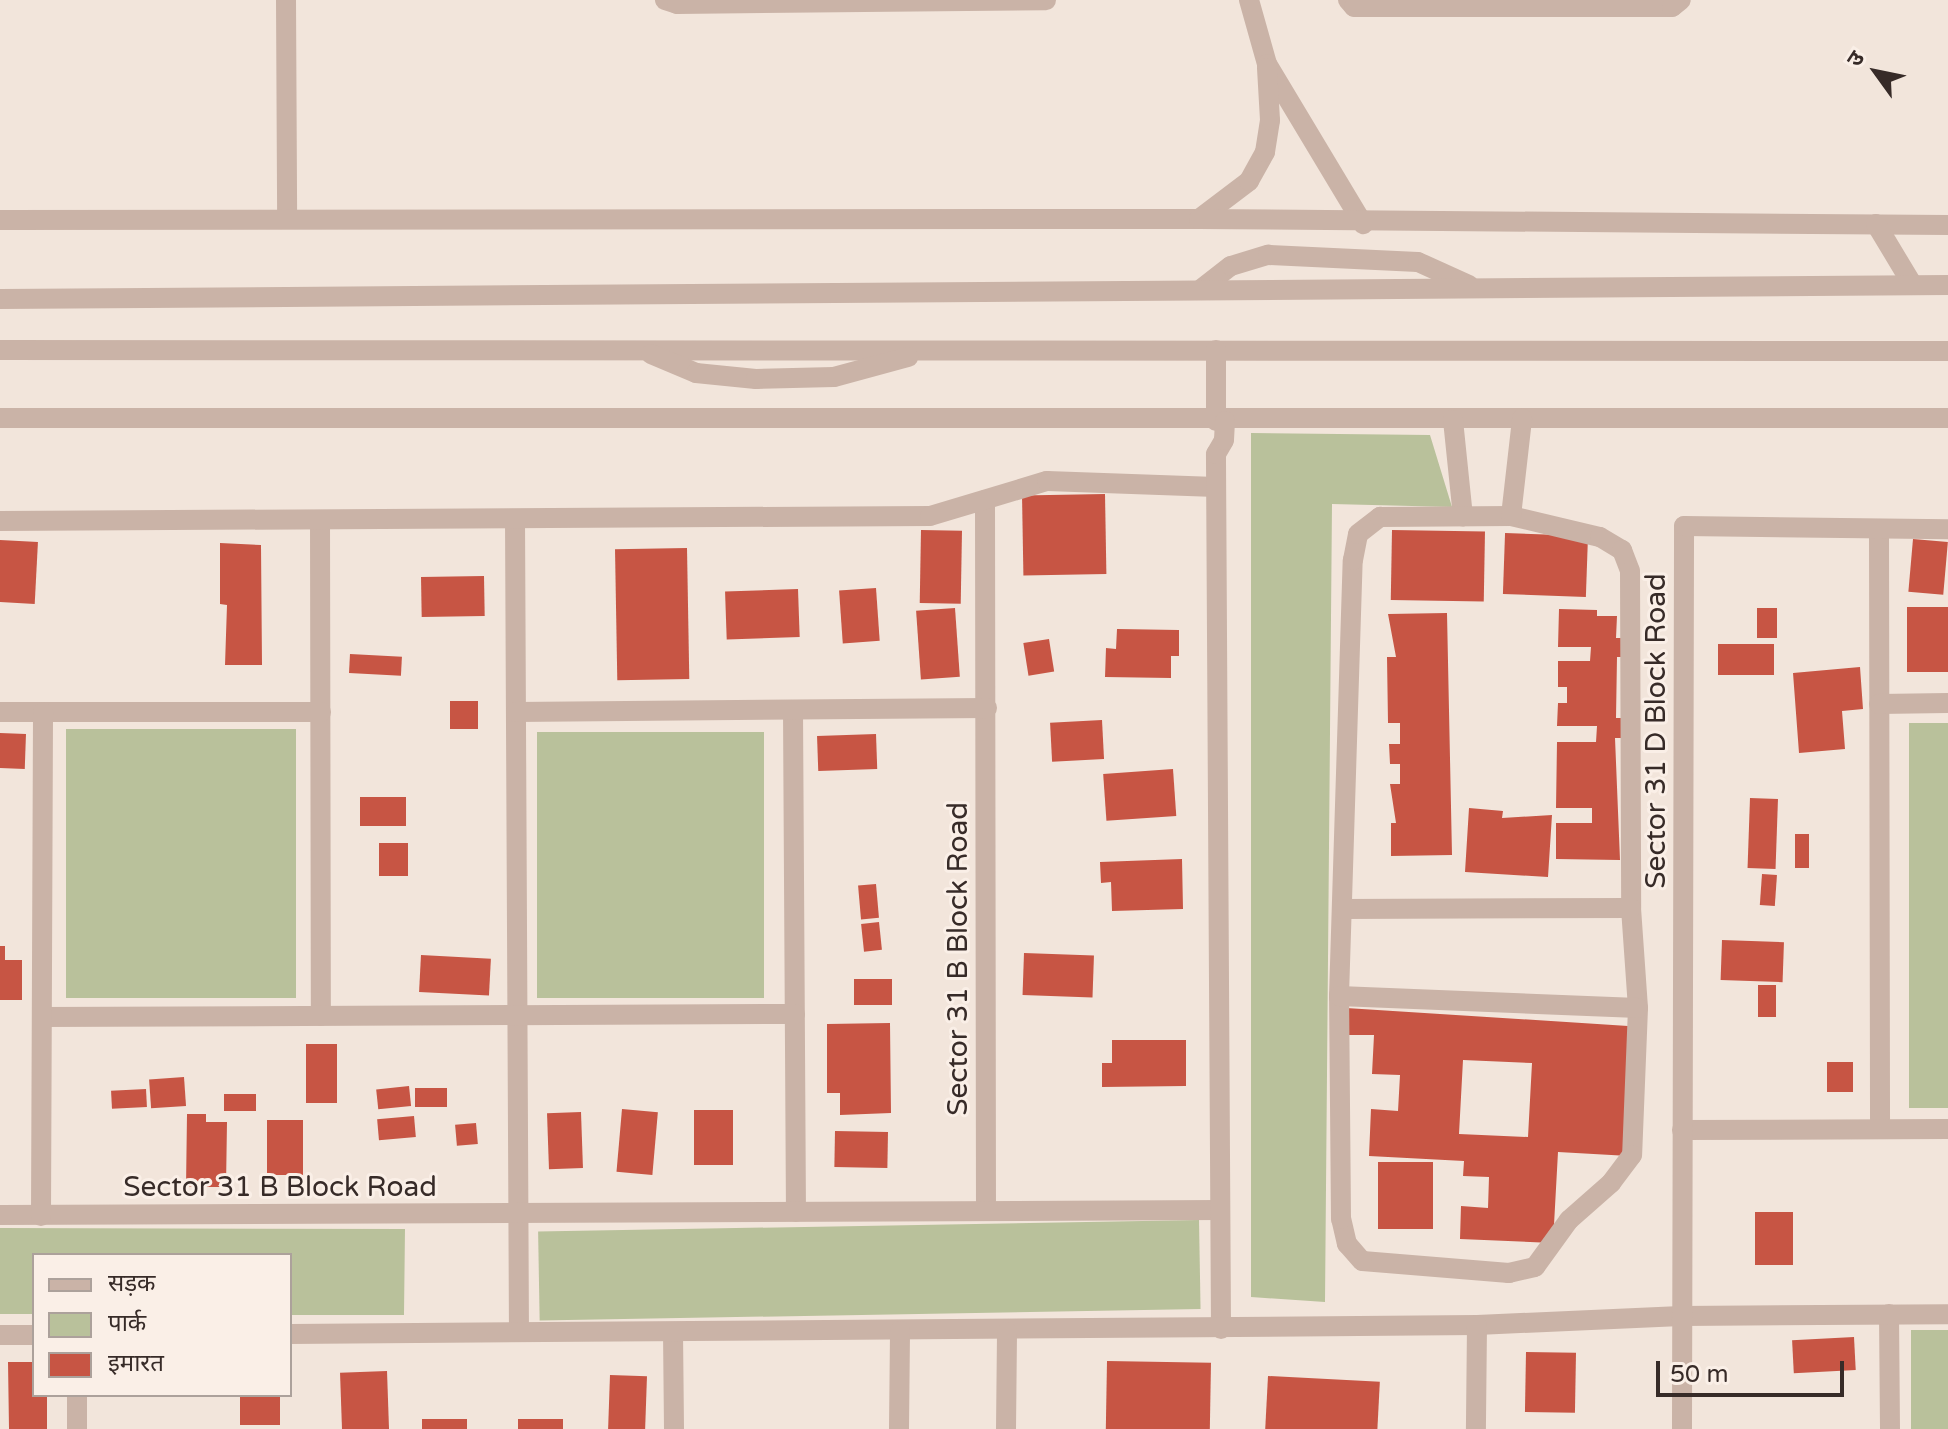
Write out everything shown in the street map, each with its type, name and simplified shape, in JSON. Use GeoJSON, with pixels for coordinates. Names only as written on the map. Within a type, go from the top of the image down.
{"type":"FeatureCollection","features":[{"type":"Feature","properties":{"kind":"street"},"geometry":{"type":"LineString","coordinates":[[286,0],[287,218]]}},
{"type":"Feature","properties":{"kind":"street"},"geometry":{"type":"LineString","coordinates":[[665,0],[1046,0]]}},
{"type":"Feature","properties":{"kind":"street"},"geometry":{"type":"LineString","coordinates":[[1199,219],[1249,181],[1265,152],[1270,120],[1267,64],[1249,0]]}},
{"type":"Feature","properties":{"kind":"street"},"geometry":{"type":"LineString","coordinates":[[1348,0],[1354,7],[1672,7],[1681,0]]}},
{"type":"Feature","properties":{"kind":"street"},"geometry":{"type":"LineString","coordinates":[[1267,64],[1363,224]]}},
{"type":"Feature","properties":{"kind":"street"},"geometry":{"type":"LineString","coordinates":[[0,220],[1199,219],[1363,224],[1948,225]]}},
{"type":"Feature","properties":{"kind":"street"},"geometry":{"type":"LineString","coordinates":[[1876,224],[1912,284]]}},
{"type":"Feature","properties":{"kind":"street"},"geometry":{"type":"LineString","coordinates":[[1200,290],[1231,266],[1268,255],[1418,262],[1476,288]]}},
{"type":"Feature","properties":{"kind":"street"},"geometry":{"type":"LineString","coordinates":[[0,299],[1948,285]]}},
{"type":"Feature","properties":{"kind":"street"},"geometry":{"type":"LineString","coordinates":[[0,350],[1948,351]]}},
{"type":"Feature","properties":{"kind":"street"},"geometry":{"type":"LineString","coordinates":[[643,350],[696,373],[756,379],[834,377],[936,350]]}},
{"type":"Feature","properties":{"kind":"street"},"geometry":{"type":"LineString","coordinates":[[1216,350],[1217,421],[1209,441],[1216,454],[1221,1329]]}},
{"type":"Feature","properties":{"kind":"street"},"geometry":{"type":"LineString","coordinates":[[0,418],[1217,421],[1948,418]]}},
{"type":"Feature","properties":{"kind":"street"},"geometry":{"type":"LineString","coordinates":[[1511,516],[1522,419]]}},
{"type":"Feature","properties":{"kind":"street"},"geometry":{"type":"LineString","coordinates":[[1453,420],[1463,516]]}},
{"type":"Feature","properties":{"kind":"street"},"geometry":{"type":"LineString","coordinates":[[0,521],[930,516],[1047,481],[1216,487]]}},
{"type":"Feature","properties":{"kind":"street","name":"Sector 31 B Block Road"},"geometry":{"type":"LineString","coordinates":[[985,500],[986,1210]]}},
{"type":"Feature","properties":{"kind":"street"},"geometry":{"type":"LineString","coordinates":[[1463,516],[1511,516],[1600,537],[1622,550],[1630,571],[1631,908],[1638,1008],[1628,1165],[1569,1220],[1535,1267],[1509,1273],[1362,1261],[1347,1244],[1341,1219],[1339,996],[1353,560],[1358,534],[1380,517],[1463,516]]}},
{"type":"Feature","properties":{"kind":"street"},"geometry":{"type":"LineString","coordinates":[[515,519],[519,1332]]}},
{"type":"Feature","properties":{"kind":"street"},"geometry":{"type":"LineString","coordinates":[[320,520],[321,1016]]}},
{"type":"Feature","properties":{"kind":"street","name":"Sector 31 D Block Road"},"geometry":{"type":"LineString","coordinates":[[1682,1429],[1684,526],[1948,529]]}},
{"type":"Feature","properties":{"kind":"street"},"geometry":{"type":"LineString","coordinates":[[1879,529],[1880,1129]]}},
{"type":"Feature","properties":{"kind":"street"},"geometry":{"type":"LineString","coordinates":[[1879,704],[1948,703]]}},
{"type":"Feature","properties":{"kind":"street"},"geometry":{"type":"LineString","coordinates":[[516,712],[987,708]]}},
{"type":"Feature","properties":{"kind":"street"},"geometry":{"type":"LineString","coordinates":[[793,710],[796,1212]]}},
{"type":"Feature","properties":{"kind":"street"},"geometry":{"type":"LineString","coordinates":[[0,712],[321,712]]}},
{"type":"Feature","properties":{"kind":"street"},"geometry":{"type":"LineString","coordinates":[[41,1216],[43,712]]}},
{"type":"Feature","properties":{"kind":"street"},"geometry":{"type":"LineString","coordinates":[[1343,909],[1631,908]]}},
{"type":"Feature","properties":{"kind":"street"},"geometry":{"type":"LineString","coordinates":[[1339,996],[1638,1008]]}},
{"type":"Feature","properties":{"kind":"street"},"geometry":{"type":"LineString","coordinates":[[42,1017],[795,1014]]}},
{"type":"Feature","properties":{"kind":"street"},"geometry":{"type":"LineString","coordinates":[[1682,1130],[1948,1129]]}},
{"type":"Feature","properties":{"kind":"street","name":"Sector 31 B Block Road"},"geometry":{"type":"LineString","coordinates":[[0,1215],[1220,1210]]}},
{"type":"Feature","properties":{"kind":"street"},"geometry":{"type":"LineString","coordinates":[[1889,1314],[1890,1429]]}},
{"type":"Feature","properties":{"kind":"street"},"geometry":{"type":"LineString","coordinates":[[292,1334],[973,1333],[1477,1325],[1681,1316],[1948,1314]]}},
{"type":"Feature","properties":{"kind":"street"},"geometry":{"type":"LineString","coordinates":[[1476,1429],[1477,1325]]}},
{"type":"Feature","properties":{"kind":"street"},"geometry":{"type":"LineString","coordinates":[[899,1429],[900,1331]]}},
{"type":"Feature","properties":{"kind":"street"},"geometry":{"type":"LineString","coordinates":[[673,1332],[674,1429]]}},
{"type":"Feature","properties":{"kind":"street"},"geometry":{"type":"LineString","coordinates":[[1006,1429],[1007,1332]]}},
{"type":"Feature","properties":{"kind":"street"},"geometry":{"type":"LineString","coordinates":[[0,1335],[32,1335]]}},
{"type":"Feature","properties":{"kind":"street"},"geometry":{"type":"LineString","coordinates":[[77,1397],[77,1429]]}},
{"type":"Feature","properties":{"kind":"green space"},"geometry":{"type":"Polygon","coordinates":[[[1251,433],[1430,435],[1452,507],[1332,504],[1325,1302],[1251,1297],[1251,433]]]}},
{"type":"Feature","properties":{"kind":"green space"},"geometry":{"type":"Polygon","coordinates":[[[1909,723],[1948,723],[1948,1108],[1909,1108],[1909,723]]]}},
{"type":"Feature","properties":{"kind":"green space"},"geometry":{"type":"Polygon","coordinates":[[[66,729],[296,729],[296,998],[66,998],[66,729]]]}},
{"type":"Feature","properties":{"kind":"green space"},"geometry":{"type":"Polygon","coordinates":[[[537,732],[764,732],[764,998],[537,998],[537,732]]]}},
{"type":"Feature","properties":{"kind":"green space"},"geometry":{"type":"Polygon","coordinates":[[[1199,1220],[1201,1309],[540,1321],[538,1232],[1199,1220]]]}},
{"type":"Feature","properties":{"kind":"green space"},"geometry":{"type":"Polygon","coordinates":[[[0,1228],[405,1229],[404,1315],[292,1315],[292,1253],[32,1253],[32,1314],[0,1314],[0,1228]]]}},
{"type":"Feature","properties":{"kind":"green space"},"geometry":{"type":"Polygon","coordinates":[[[1911,1330],[1948,1330],[1948,1429],[1911,1429],[1911,1330]]]}},
{"type":"Feature","properties":{"kind":"building"},"geometry":{"type":"Polygon","coordinates":[[[1105,494],[1106,574],[1023,575],[1022,495],[1105,494]]]}},
{"type":"Feature","properties":{"kind":"building"},"geometry":{"type":"Polygon","coordinates":[[[921,530],[962,531],[961,604],[920,603],[921,530]]]}},
{"type":"Feature","properties":{"kind":"building"},"geometry":{"type":"Polygon","coordinates":[[[1392,530],[1485,532],[1484,602],[1391,600],[1392,530]]]}},
{"type":"Feature","properties":{"kind":"building"},"geometry":{"type":"Polygon","coordinates":[[[1505,533],[1588,536],[1586,597],[1503,594],[1505,533]]]}},
{"type":"Feature","properties":{"kind":"building"},"geometry":{"type":"Polygon","coordinates":[[[1913,539],[1948,542],[1943,595],[1908,592],[1913,539]]]}},
{"type":"Feature","properties":{"kind":"building"},"geometry":{"type":"Polygon","coordinates":[[[0,540],[38,542],[35,604],[0,602],[0,540]]]}},
{"type":"Feature","properties":{"kind":"building"},"geometry":{"type":"Polygon","coordinates":[[[220,543],[261,545],[262,665],[225,665],[227,605],[220,604],[220,543]]]}},
{"type":"Feature","properties":{"kind":"building"},"geometry":{"type":"Polygon","coordinates":[[[687,548],[689,679],[617,680],[615,549],[687,548]]]}},
{"type":"Feature","properties":{"kind":"building"},"geometry":{"type":"Polygon","coordinates":[[[484,576],[485,616],[422,617],[421,577],[484,576]]]}},
{"type":"Feature","properties":{"kind":"building"},"geometry":{"type":"Polygon","coordinates":[[[876,588],[880,641],[843,643],[839,591],[876,588]]]}},
{"type":"Feature","properties":{"kind":"building"},"geometry":{"type":"Polygon","coordinates":[[[798,589],[800,637],[727,640],[725,592],[798,589]]]}},
{"type":"Feature","properties":{"kind":"building"},"geometry":{"type":"Polygon","coordinates":[[[1907,607],[1948,607],[1948,672],[1907,672],[1907,607]]]}},
{"type":"Feature","properties":{"kind":"building"},"geometry":{"type":"Polygon","coordinates":[[[955,608],[960,677],[921,680],[916,611],[955,608]]]}},
{"type":"Feature","properties":{"kind":"building"},"geometry":{"type":"Polygon","coordinates":[[[1757,608],[1777,608],[1777,638],[1757,638],[1757,608]]]}},
{"type":"Feature","properties":{"kind":"building"},"geometry":{"type":"Polygon","coordinates":[[[1559,609],[1597,610],[1597,616],[1617,616],[1616,638],[1623,638],[1623,657],[1617,657],[1616,718],[1622,718],[1622,738],[1615,738],[1620,860],[1556,859],[1556,823],[1592,823],[1592,808],[1556,808],[1557,742],[1596,742],[1597,726],[1557,726],[1558,703],[1567,703],[1567,687],[1558,687],[1558,661],[1590,661],[1591,647],[1558,647],[1559,609]]]}},
{"type":"Feature","properties":{"kind":"building"},"geometry":{"type":"Polygon","coordinates":[[[1447,613],[1452,855],[1391,856],[1391,823],[1396,823],[1390,784],[1400,784],[1400,764],[1390,764],[1389,744],[1400,744],[1400,723],[1388,723],[1387,657],[1396,657],[1388,614],[1447,613]]]}},
{"type":"Feature","properties":{"kind":"building"},"geometry":{"type":"Polygon","coordinates":[[[1117,629],[1179,630],[1179,656],[1171,656],[1171,678],[1105,677],[1106,648],[1116,649],[1117,629]]]}},
{"type":"Feature","properties":{"kind":"building"},"geometry":{"type":"Polygon","coordinates":[[[1049,639],[1054,672],[1028,676],[1023,643],[1049,639]]]}},
{"type":"Feature","properties":{"kind":"building"},"geometry":{"type":"Polygon","coordinates":[[[1718,644],[1774,644],[1774,675],[1718,675],[1718,644]]]}},
{"type":"Feature","properties":{"kind":"building"},"geometry":{"type":"Polygon","coordinates":[[[350,654],[402,657],[401,676],[349,673],[350,654]]]}},
{"type":"Feature","properties":{"kind":"building"},"geometry":{"type":"Polygon","coordinates":[[[1860,667],[1863,709],[1842,711],[1845,749],[1799,753],[1793,673],[1860,667]]]}},
{"type":"Feature","properties":{"kind":"building"},"geometry":{"type":"Polygon","coordinates":[[[450,701],[478,701],[478,729],[450,729],[450,701]]]}},
{"type":"Feature","properties":{"kind":"building"},"geometry":{"type":"Polygon","coordinates":[[[1102,720],[1104,759],[1052,762],[1050,723],[1102,720]]]}},
{"type":"Feature","properties":{"kind":"building"},"geometry":{"type":"Polygon","coordinates":[[[0,733],[26,734],[25,769],[0,768],[0,733]]]}},
{"type":"Feature","properties":{"kind":"building"},"geometry":{"type":"Polygon","coordinates":[[[876,734],[877,769],[818,771],[817,736],[876,734]]]}},
{"type":"Feature","properties":{"kind":"building"},"geometry":{"type":"Polygon","coordinates":[[[1173,769],[1176,816],[1106,821],[1103,774],[1173,769]]]}},
{"type":"Feature","properties":{"kind":"building"},"geometry":{"type":"Polygon","coordinates":[[[360,797],[406,797],[406,826],[360,826],[360,797]]]}},
{"type":"Feature","properties":{"kind":"building"},"geometry":{"type":"Polygon","coordinates":[[[1750,798],[1778,799],[1776,869],[1748,868],[1750,798]]]}},
{"type":"Feature","properties":{"kind":"building"},"geometry":{"type":"Polygon","coordinates":[[[1469,808],[1503,811],[1502,818],[1552,815],[1548,877],[1465,872],[1469,808]]]}},
{"type":"Feature","properties":{"kind":"building"},"geometry":{"type":"Polygon","coordinates":[[[1795,834],[1809,834],[1809,868],[1795,868],[1795,834]]]}},
{"type":"Feature","properties":{"kind":"building"},"geometry":{"type":"Polygon","coordinates":[[[379,843],[408,843],[408,876],[379,876],[379,843]]]}},
{"type":"Feature","properties":{"kind":"building"},"geometry":{"type":"Polygon","coordinates":[[[1182,859],[1183,909],[1112,911],[1111,882],[1101,883],[1100,862],[1182,859]]]}},
{"type":"Feature","properties":{"kind":"building"},"geometry":{"type":"Polygon","coordinates":[[[1762,874],[1777,875],[1775,906],[1760,905],[1762,874]]]}},
{"type":"Feature","properties":{"kind":"building"},"geometry":{"type":"Polygon","coordinates":[[[876,884],[879,918],[861,919],[858,886],[876,884]]]}},
{"type":"Feature","properties":{"kind":"building"},"geometry":{"type":"Polygon","coordinates":[[[879,922],[882,950],[864,952],[861,924],[879,922]]]}},
{"type":"Feature","properties":{"kind":"building"},"geometry":{"type":"Polygon","coordinates":[[[1722,940],[1784,942],[1783,982],[1721,980],[1722,940]]]}},
{"type":"Feature","properties":{"kind":"building"},"geometry":{"type":"Polygon","coordinates":[[[0,946],[5,946],[5,960],[22,960],[22,1000],[0,1000],[0,946]]]}},
{"type":"Feature","properties":{"kind":"building"},"geometry":{"type":"Polygon","coordinates":[[[1024,953],[1094,955],[1092,997],[1023,995],[1024,953]]]}},
{"type":"Feature","properties":{"kind":"building"},"geometry":{"type":"Polygon","coordinates":[[[421,955],[491,959],[489,996],[419,992],[421,955]]]}},
{"type":"Feature","properties":{"kind":"building"},"geometry":{"type":"Polygon","coordinates":[[[854,979],[892,979],[892,1005],[854,1005],[854,979]]]}},
{"type":"Feature","properties":{"kind":"building"},"geometry":{"type":"Polygon","coordinates":[[[1758,985],[1776,985],[1776,1017],[1758,1017],[1758,985]]]}},
{"type":"Feature","properties":{"kind":"building"},"geometry":{"type":"Polygon","coordinates":[[[1346,1008],[1628,1026],[1629,1156],[1558,1152],[1553,1243],[1460,1239],[1461,1206],[1488,1208],[1489,1177],[1463,1176],[1464,1161],[1369,1156],[1371,1109],[1398,1111],[1400,1075],[1372,1074],[1374,1035],[1346,1035],[1346,1008]],[[1463,1060],[1459,1134],[1528,1137],[1532,1063],[1463,1060]]]}},
{"type":"Feature","properties":{"kind":"building"},"geometry":{"type":"Polygon","coordinates":[[[890,1023],[891,1113],[840,1115],[840,1093],[827,1093],[827,1024],[890,1023]]]}},
{"type":"Feature","properties":{"kind":"building"},"geometry":{"type":"Polygon","coordinates":[[[1112,1040],[1186,1040],[1186,1086],[1102,1087],[1102,1063],[1112,1063],[1112,1040]]]}},
{"type":"Feature","properties":{"kind":"building"},"geometry":{"type":"Polygon","coordinates":[[[306,1044],[337,1044],[337,1103],[306,1103],[306,1044]]]}},
{"type":"Feature","properties":{"kind":"building"},"geometry":{"type":"Polygon","coordinates":[[[1827,1062],[1853,1062],[1853,1092],[1827,1092],[1827,1062]]]}},
{"type":"Feature","properties":{"kind":"building"},"geometry":{"type":"Polygon","coordinates":[[[184,1077],[186,1106],[151,1108],[149,1079],[184,1077]]]}},
{"type":"Feature","properties":{"kind":"building"},"geometry":{"type":"Polygon","coordinates":[[[409,1086],[411,1106],[378,1109],[376,1089],[409,1086]]]}},
{"type":"Feature","properties":{"kind":"building"},"geometry":{"type":"Polygon","coordinates":[[[415,1088],[447,1088],[447,1107],[415,1107],[415,1088]]]}},
{"type":"Feature","properties":{"kind":"building"},"geometry":{"type":"Polygon","coordinates":[[[146,1089],[147,1107],[112,1109],[111,1091],[146,1089]]]}},
{"type":"Feature","properties":{"kind":"building"},"geometry":{"type":"Polygon","coordinates":[[[224,1094],[256,1094],[256,1111],[224,1111],[224,1094]]]}},
{"type":"Feature","properties":{"kind":"building"},"geometry":{"type":"Polygon","coordinates":[[[622,1109],[658,1112],[652,1175],[617,1172],[622,1109]]]}},
{"type":"Feature","properties":{"kind":"building"},"geometry":{"type":"Polygon","coordinates":[[[694,1110],[733,1110],[733,1165],[694,1165],[694,1110]]]}},
{"type":"Feature","properties":{"kind":"building"},"geometry":{"type":"Polygon","coordinates":[[[581,1112],[583,1168],[549,1169],[547,1113],[581,1112]]]}},
{"type":"Feature","properties":{"kind":"building"},"geometry":{"type":"Polygon","coordinates":[[[187,1114],[206,1114],[206,1122],[227,1122],[226,1187],[186,1187],[187,1114]]]}},
{"type":"Feature","properties":{"kind":"building"},"geometry":{"type":"Polygon","coordinates":[[[414,1116],[416,1137],[379,1140],[377,1119],[414,1116]]]}},
{"type":"Feature","properties":{"kind":"building"},"geometry":{"type":"Polygon","coordinates":[[[267,1120],[303,1120],[303,1175],[267,1175],[267,1120]]]}},
{"type":"Feature","properties":{"kind":"building"},"geometry":{"type":"Polygon","coordinates":[[[476,1123],[478,1144],[457,1146],[455,1125],[476,1123]]]}},
{"type":"Feature","properties":{"kind":"building"},"geometry":{"type":"Polygon","coordinates":[[[835,1131],[888,1132],[887,1168],[834,1167],[835,1131]]]}},
{"type":"Feature","properties":{"kind":"building"},"geometry":{"type":"Polygon","coordinates":[[[1378,1162],[1433,1162],[1433,1229],[1378,1229],[1378,1162]]]}},
{"type":"Feature","properties":{"kind":"building"},"geometry":{"type":"Polygon","coordinates":[[[1755,1212],[1793,1212],[1793,1265],[1755,1265],[1755,1212]]]}},
{"type":"Feature","properties":{"kind":"building"},"geometry":{"type":"Polygon","coordinates":[[[1854,1337],[1856,1370],[1794,1373],[1792,1340],[1854,1337]]]}},
{"type":"Feature","properties":{"kind":"building"},"geometry":{"type":"Polygon","coordinates":[[[1526,1352],[1576,1353],[1575,1413],[1525,1412],[1526,1352]]]}},
{"type":"Feature","properties":{"kind":"building"},"geometry":{"type":"Polygon","coordinates":[[[1107,1361],[1211,1363],[1210,1429],[1106,1429],[1107,1361]]]}},
{"type":"Feature","properties":{"kind":"building"},"geometry":{"type":"Polygon","coordinates":[[[8,1362],[32,1362],[32,1397],[47,1397],[47,1429],[9,1429],[8,1362]]]}},
{"type":"Feature","properties":{"kind":"building"},"geometry":{"type":"Polygon","coordinates":[[[387,1371],[389,1429],[342,1429],[340,1373],[387,1371]]]}},
{"type":"Feature","properties":{"kind":"building"},"geometry":{"type":"Polygon","coordinates":[[[610,1375],[647,1376],[645,1429],[608,1429],[610,1375]]]}},
{"type":"Feature","properties":{"kind":"building"},"geometry":{"type":"Polygon","coordinates":[[[1268,1376],[1380,1382],[1377,1429],[1265,1429],[1268,1376]]]}},
{"type":"Feature","properties":{"kind":"building"},"geometry":{"type":"Polygon","coordinates":[[[240,1397],[280,1397],[280,1425],[240,1425],[240,1397]]]}},
{"type":"Feature","properties":{"kind":"building"},"geometry":{"type":"Polygon","coordinates":[[[422,1419],[467,1419],[467,1429],[422,1429],[422,1419]]]}},
{"type":"Feature","properties":{"kind":"building"},"geometry":{"type":"Polygon","coordinates":[[[518,1419],[563,1419],[563,1429],[518,1429],[518,1419]]]}}]}
